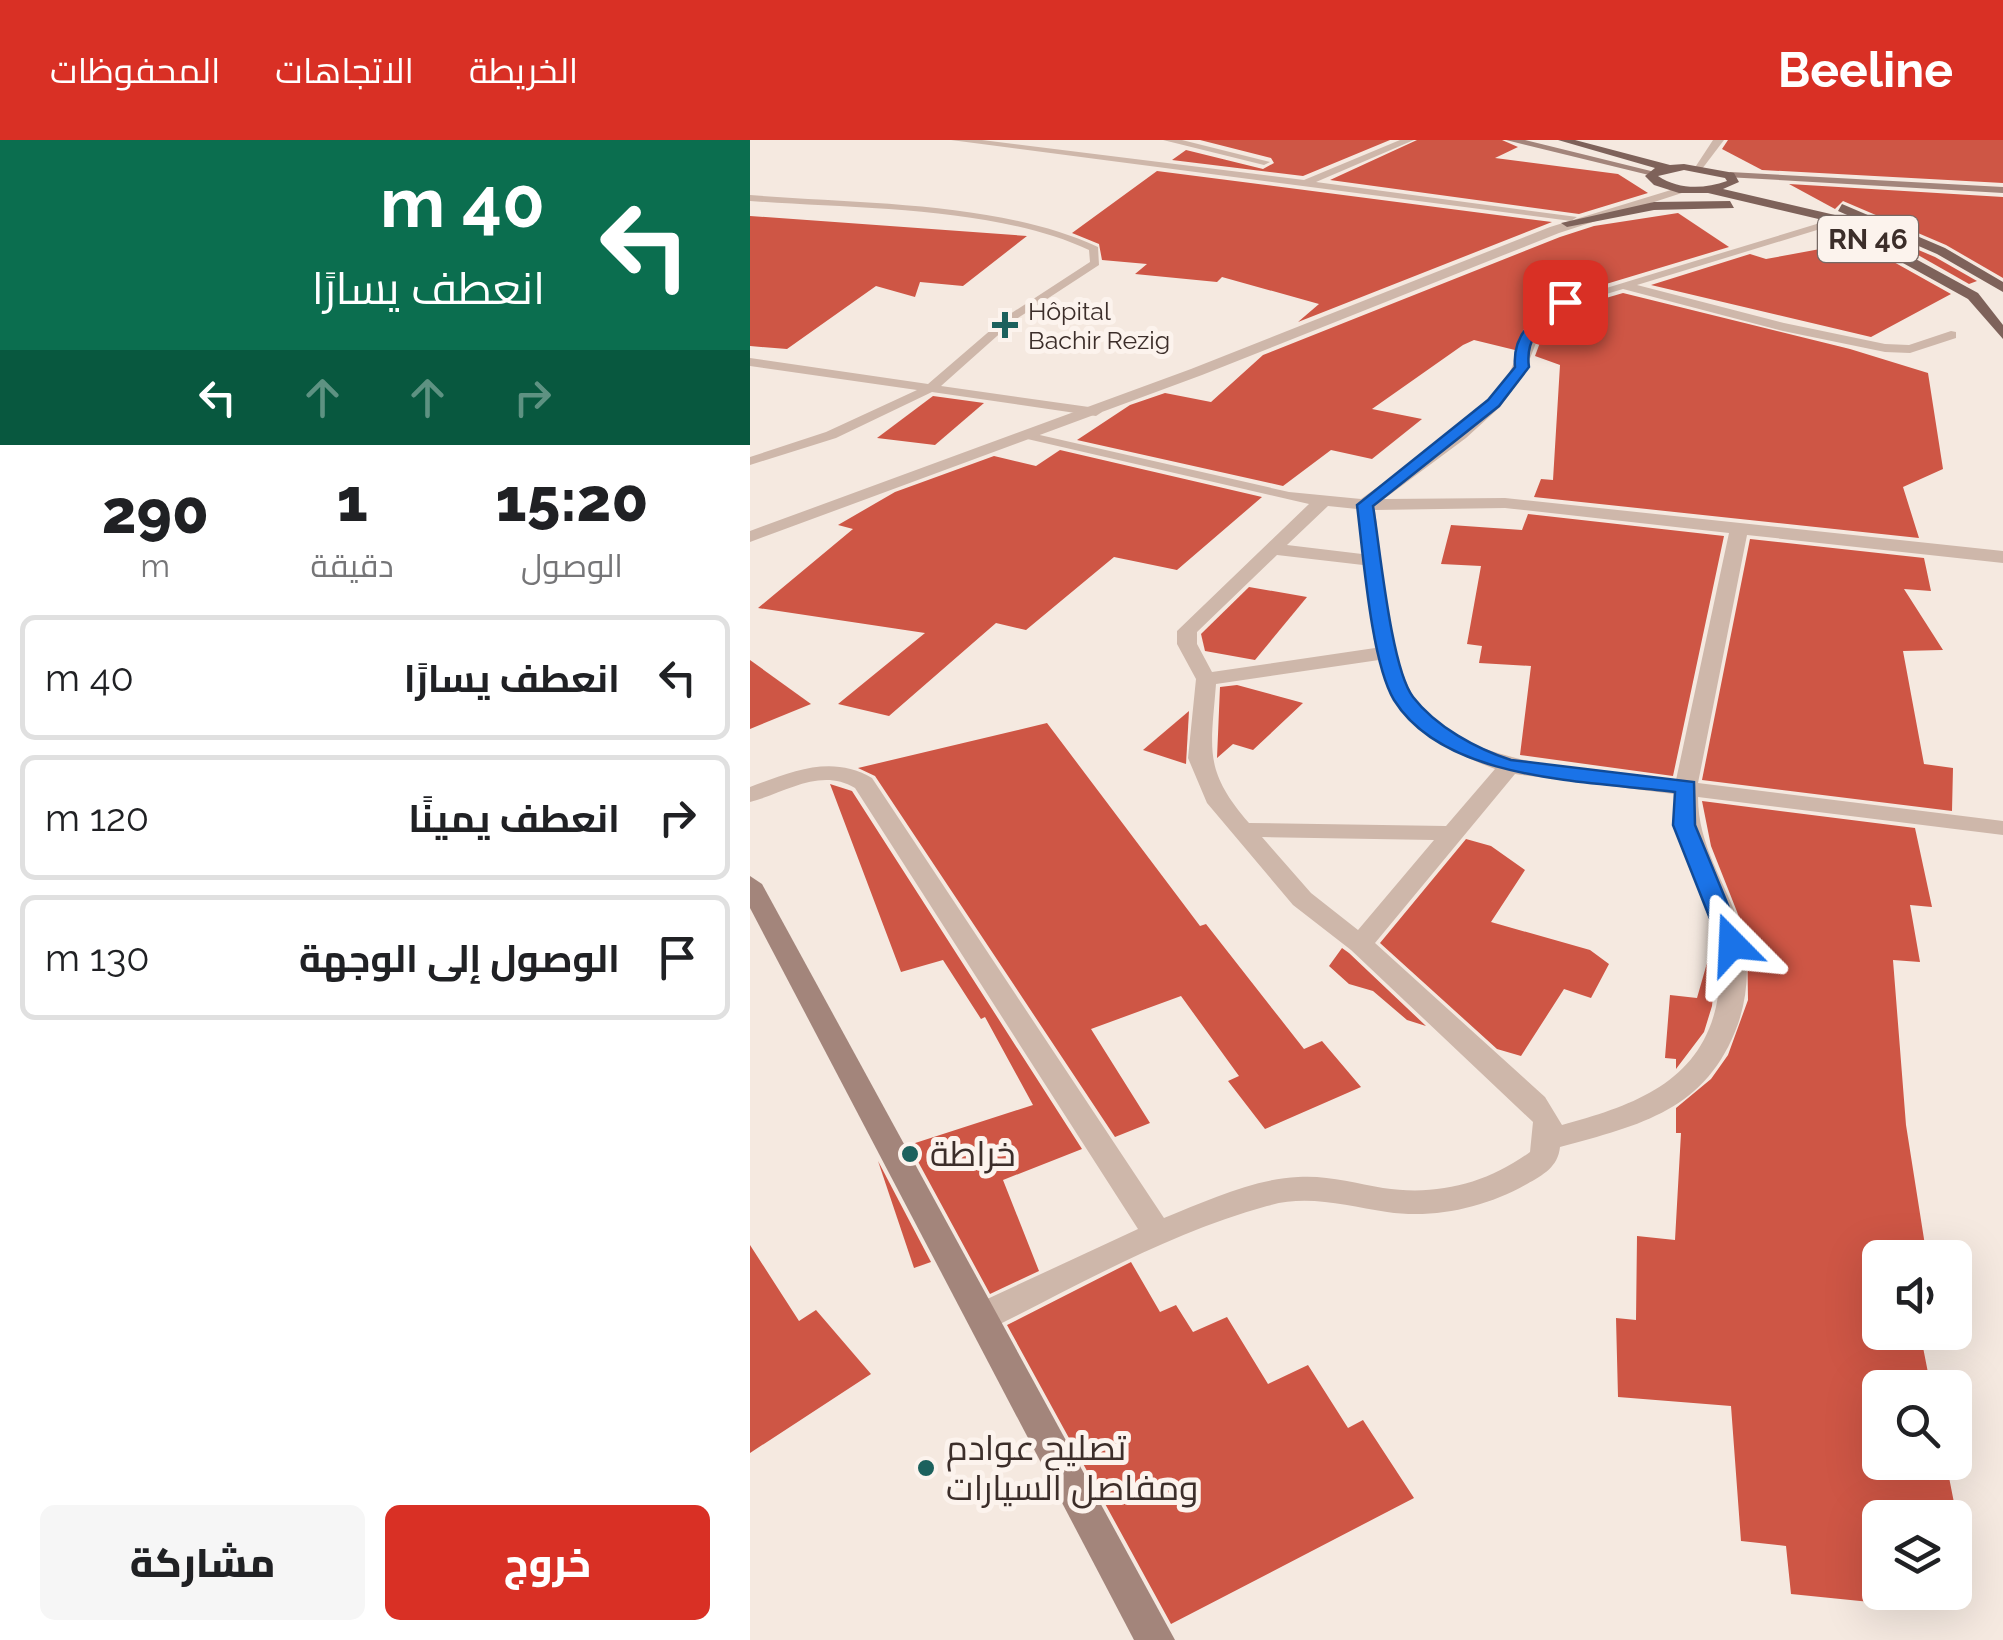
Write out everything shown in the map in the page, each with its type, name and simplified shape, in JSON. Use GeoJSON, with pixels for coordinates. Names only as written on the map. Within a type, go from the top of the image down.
{"type":"FeatureCollection","features":[{"type":"Feature","properties":{"kind":"main road"},"geometry":{"type":"LineString","coordinates":[[1512,140],[1684,189],[1728,185],[1732,177]]}},
{"type":"Feature","properties":{"kind":"main road"},"geometry":{"type":"LineString","coordinates":[[1564,140],[1666,168],[1696,167]]}},
{"type":"Feature","properties":{"kind":"main road"},"geometry":{"type":"LineString","coordinates":[[1606,140],[1732,177],[1859,179],[2003,190]]}},
{"type":"Feature","properties":{"kind":"main road"},"geometry":{"type":"LineString","coordinates":[[1648,177],[1666,168]]}},
{"type":"Feature","properties":{"kind":"main road","name":"RN 46"},"geometry":{"type":"LineString","coordinates":[[1732,177],[1846,210],[1941,251],[2002,286]]}},
{"type":"Feature","properties":{"kind":"main road"},"geometry":{"type":"LineString","coordinates":[[1817,192],[1859,179]]}},
{"type":"Feature","properties":{"kind":"main road","name":"RN 46"},"geometry":{"type":"LineString","coordinates":[[1708,189],[1834,220],[1973,296],[2003,335]]}},
{"type":"Feature","properties":{"kind":"main road"},"geometry":{"type":"LineString","coordinates":[[1569,220],[1690,203],[1749,206],[1834,220]]}},
{"type":"Feature","properties":{"kind":"main road"},"geometry":{"type":"LineString","coordinates":[[750,884],[1155,1640]]}},
{"type":"Feature","properties":{"kind":"street"},"geometry":{"type":"LineString","coordinates":[[956,140],[1306,181],[1569,220],[1684,189]]}},
{"type":"Feature","properties":{"kind":"street"},"geometry":{"type":"LineString","coordinates":[[1168,140],[1269,162]]}},
{"type":"Feature","properties":{"kind":"street"},"geometry":{"type":"LineString","coordinates":[[1386,140],[1404,141]]}},
{"type":"Feature","properties":{"kind":"street"},"geometry":{"type":"LineString","coordinates":[[1696,167],[1719,140]]}},
{"type":"Feature","properties":{"kind":"street"},"geometry":{"type":"LineString","coordinates":[[1306,181],[1404,141]]}},
{"type":"Feature","properties":{"kind":"street"},"geometry":{"type":"LineString","coordinates":[[1288,166],[1328,174]]}},
{"type":"Feature","properties":{"kind":"street"},"geometry":{"type":"LineString","coordinates":[[750,537],[1030,438],[1484,260],[1614,194]]}},
{"type":"Feature","properties":{"kind":"street"},"geometry":{"type":"LineString","coordinates":[[1365,505],[1477,419],[1510,386],[1522,367],[1520,354],[1534,322],[1550,308],[1834,220]]}},
{"type":"Feature","properties":{"kind":"street"},"geometry":{"type":"LineString","coordinates":[[1622,284],[1783,327],[1885,348],[1910,349],[1952,335]]}},
{"type":"Feature","properties":{"kind":"street"},"geometry":{"type":"LineString","coordinates":[[1030,438],[1323,501],[1365,505],[1505,503],[2003,557]]}},
{"type":"Feature","properties":{"kind":"street"},"geometry":{"type":"LineString","coordinates":[[984,1316],[1158,1234],[1265,1194],[1306,1185],[1420,1204],[1470,1195],[1522,1176],[1544,1157],[1548,1120],[1360,944],[1302,899],[1215,798],[1199,758],[1206,679],[1187,644],[1187,631],[1323,501]]}},
{"type":"Feature","properties":{"kind":"street"},"geometry":{"type":"LineString","coordinates":[[1365,505],[1389,652],[1402,698],[1438,730],[1480,757],[1509,766],[2003,828]]}},
{"type":"Feature","properties":{"kind":"street"},"geometry":{"type":"LineString","coordinates":[[1549,1138],[1626,1117],[1679,1094],[1706,1068],[1721,1041],[1736,974],[1732,944],[1684,825],[1686,786],[1739,530]]}},
{"type":"Feature","properties":{"kind":"street"},"geometry":{"type":"LineString","coordinates":[[1272,548],[1374,562]]}},
{"type":"Feature","properties":{"kind":"street"},"geometry":{"type":"LineString","coordinates":[[1206,679],[1389,652]]}},
{"type":"Feature","properties":{"kind":"street"},"geometry":{"type":"LineString","coordinates":[[1360,944],[1509,766]]}},
{"type":"Feature","properties":{"kind":"street"},"geometry":{"type":"LineString","coordinates":[[750,794],[834,770],[852,774],[864,783],[1158,1234]]}},
{"type":"Feature","properties":{"kind":"street"},"geometry":{"type":"LineString","coordinates":[[1241,830],[1453,833]]}},
{"type":"Feature","properties":{"kind":"lane"},"geometry":{"type":"LineString","coordinates":[[750,198],[1029,224],[1076,236],[1094,249],[1095,263],[1011,318],[931,388],[831,435],[750,461]]}},
{"type":"Feature","properties":{"kind":"lane"},"geometry":{"type":"LineString","coordinates":[[750,362],[1096,412]]}},
{"type":"Feature","properties":{"kind":"building"},"geometry":{"type":"Polygon","coordinates":[[[1200,140],[1390,140],[1303,176],[1172,160],[1186,150],[1263,169],[1274,163],[1271,158],[1200,140]]]}},
{"type":"Feature","properties":{"kind":"building"},"geometry":{"type":"Polygon","coordinates":[[[1417,140],[1502,140],[1518,147],[1495,158],[1618,174],[1648,193],[1579,214],[1330,180],[1417,140]]]}},
{"type":"Feature","properties":{"kind":"building"},"geometry":{"type":"Polygon","coordinates":[[[1728,140],[2003,140],[2003,183],[1762,170],[1722,149],[1728,140]]]}},
{"type":"Feature","properties":{"kind":"building"},"geometry":{"type":"Polygon","coordinates":[[[1157,171],[1552,222],[1298,322],[1319,304],[1222,277],[1217,282],[1135,274],[1147,264],[1102,260],[1099,244],[1072,233],[1157,171]]]}},
{"type":"Feature","properties":{"kind":"building"},"geometry":{"type":"Polygon","coordinates":[[[1789,184],[2003,197],[2003,278],[1946,245],[1843,201],[1835,209],[1789,184]]]}},
{"type":"Feature","properties":{"kind":"building"},"geometry":{"type":"Polygon","coordinates":[[[1678,213],[1729,247],[1543,303],[1526,324],[1515,350],[1474,340],[1463,345],[1372,409],[1422,419],[1372,459],[1331,450],[1283,486],[1077,440],[1130,405],[1165,393],[1211,402],[1263,355],[1560,237],[1594,226],[1678,213]]]}},
{"type":"Feature","properties":{"kind":"building"},"geometry":{"type":"Polygon","coordinates":[[[750,216],[1027,236],[963,286],[920,282],[915,297],[876,286],[787,349],[750,346],[750,216]]]}},
{"type":"Feature","properties":{"kind":"building"},"geometry":{"type":"Polygon","coordinates":[[[1881,234],[1935,257],[1977,281],[1969,284],[1881,234]]]}},
{"type":"Feature","properties":{"kind":"building"},"geometry":{"type":"Polygon","coordinates":[[[1858,242],[1951,294],[1871,337],[1651,285],[1750,254],[1766,259],[1858,242]]]}},
{"type":"Feature","properties":{"kind":"building"},"geometry":{"type":"Polygon","coordinates":[[[1623,293],[1850,349],[1928,373],[1943,469],[1903,487],[1919,538],[1534,497],[1541,479],[1553,480],[1560,365],[1535,356],[1547,324],[1572,308],[1623,293]]]}},
{"type":"Feature","properties":{"kind":"building"},"geometry":{"type":"Polygon","coordinates":[[[933,396],[984,403],[935,445],[877,438],[933,396]]]}},
{"type":"Feature","properties":{"kind":"building"},"geometry":{"type":"Polygon","coordinates":[[[1060,450],[1262,497],[1177,570],[1114,557],[1026,630],[996,623],[889,716],[838,704],[925,633],[758,608],[853,529],[838,525],[895,492],[994,456],[1036,466],[1060,450]]]}},
{"type":"Feature","properties":{"kind":"building"},"geometry":{"type":"Polygon","coordinates":[[[1528,514],[1724,536],[1673,776],[1520,755],[1531,666],[1479,663],[1482,646],[1467,644],[1481,566],[1441,564],[1451,525],[1522,530],[1528,514]]]}},
{"type":"Feature","properties":{"kind":"building"},"geometry":{"type":"Polygon","coordinates":[[[1750,539],[1924,558],[1931,591],[1904,589],[1943,650],[1903,651],[1924,764],[1953,768],[1952,811],[1702,780],[1750,539]]]}},
{"type":"Feature","properties":{"kind":"building"},"geometry":{"type":"Polygon","coordinates":[[[1249,587],[1307,597],[1255,660],[1205,651],[1201,634],[1249,587]]]}},
{"type":"Feature","properties":{"kind":"building"},"geometry":{"type":"Polygon","coordinates":[[[750,660],[811,704],[750,729],[750,660]]]}},
{"type":"Feature","properties":{"kind":"building"},"geometry":{"type":"Polygon","coordinates":[[[1237,685],[1303,703],[1253,750],[1233,744],[1217,758],[1220,687],[1237,685]]]}},
{"type":"Feature","properties":{"kind":"building"},"geometry":{"type":"Polygon","coordinates":[[[1189,711],[1186,764],[1143,750],[1189,711]]]}},
{"type":"Feature","properties":{"kind":"building"},"geometry":{"type":"Polygon","coordinates":[[[1047,723],[1200,926],[1206,924],[1304,1049],[1322,1041],[1361,1087],[1265,1129],[1228,1081],[1239,1076],[1181,996],[1091,1029],[1150,1123],[1115,1137],[875,776],[858,768],[1047,723]]]}},
{"type":"Feature","properties":{"kind":"building"},"geometry":{"type":"Polygon","coordinates":[[[830,784],[852,791],[1082,1149],[1003,1180],[1039,1271],[990,1294],[909,1145],[1033,1105],[985,1017],[981,1019],[943,960],[901,972],[830,784]]]}},
{"type":"Feature","properties":{"kind":"building"},"geometry":{"type":"Polygon","coordinates":[[[1702,801],[1915,828],[1932,907],[1910,905],[1920,962],[1893,960],[1906,1125],[1924,1240],[1862,1240],[1862,1350],[1924,1350],[1927,1370],[1862,1370],[1862,1480],[1950,1480],[1953,1500],[1862,1500],[1862,1601],[1791,1594],[1786,1546],[1741,1541],[1731,1406],[1618,1397],[1616,1318],[1636,1320],[1637,1236],[1675,1240],[1681,1133],[1676,1133],[1676,1108],[1711,1079],[1728,1055],[1748,1000],[1747,937],[1711,846],[1702,801]]]}},
{"type":"Feature","properties":{"kind":"building"},"geometry":{"type":"Polygon","coordinates":[[[1466,839],[1491,846],[1525,870],[1491,922],[1590,950],[1609,964],[1591,998],[1564,989],[1521,1056],[1497,1049],[1380,943],[1466,839]]]}},
{"type":"Feature","properties":{"kind":"building"},"geometry":{"type":"Polygon","coordinates":[[[1709,922],[1716,965],[1712,1006],[1704,1032],[1676,1069],[1676,1059],[1665,1058],[1670,995],[1697,998],[1709,956],[1709,922]]]}},
{"type":"Feature","properties":{"kind":"building"},"geometry":{"type":"Polygon","coordinates":[[[1342,948],[1426,1026],[1407,1020],[1373,991],[1349,984],[1329,966],[1342,948]]]}},
{"type":"Feature","properties":{"kind":"building"},"geometry":{"type":"Polygon","coordinates":[[[878,1161],[931,1262],[914,1268],[878,1161]]]}},
{"type":"Feature","properties":{"kind":"building"},"geometry":{"type":"Polygon","coordinates":[[[750,1245],[799,1321],[816,1310],[871,1374],[750,1453],[750,1245]]]}},
{"type":"Feature","properties":{"kind":"building"},"geometry":{"type":"Polygon","coordinates":[[[1131,1262],[1160,1312],[1176,1305],[1193,1332],[1227,1317],[1268,1384],[1308,1365],[1348,1428],[1363,1420],[1414,1498],[1171,1624],[1007,1325],[1131,1262]]]}},
{"type":"Feature","properties":{"kind":"place","name":"Hôpital Bachir Rezig"},"geometry":{"type":"Point","coordinates":[1005,325]}},
{"type":"Feature","properties":{"kind":"place","name":"خراطة"},"geometry":{"type":"Point","coordinates":[910,1154]}},
{"type":"Feature","properties":{"kind":"place","name":"تصليح عوادم ومفاصل السيارات"},"geometry":{"type":"Point","coordinates":[926,1468]}},
{"type":"Feature","properties":{"kind":"route"},"geometry":{"type":"LineString","coordinates":[[1565,302],[1550,308],[1534,322],[1520,354],[1522,367],[1494,403],[1365,505],[1383,631],[1402,698],[1438,730],[1480,757],[1509,766],[1686,786],[1684,825],[1732,944]]}}]}
